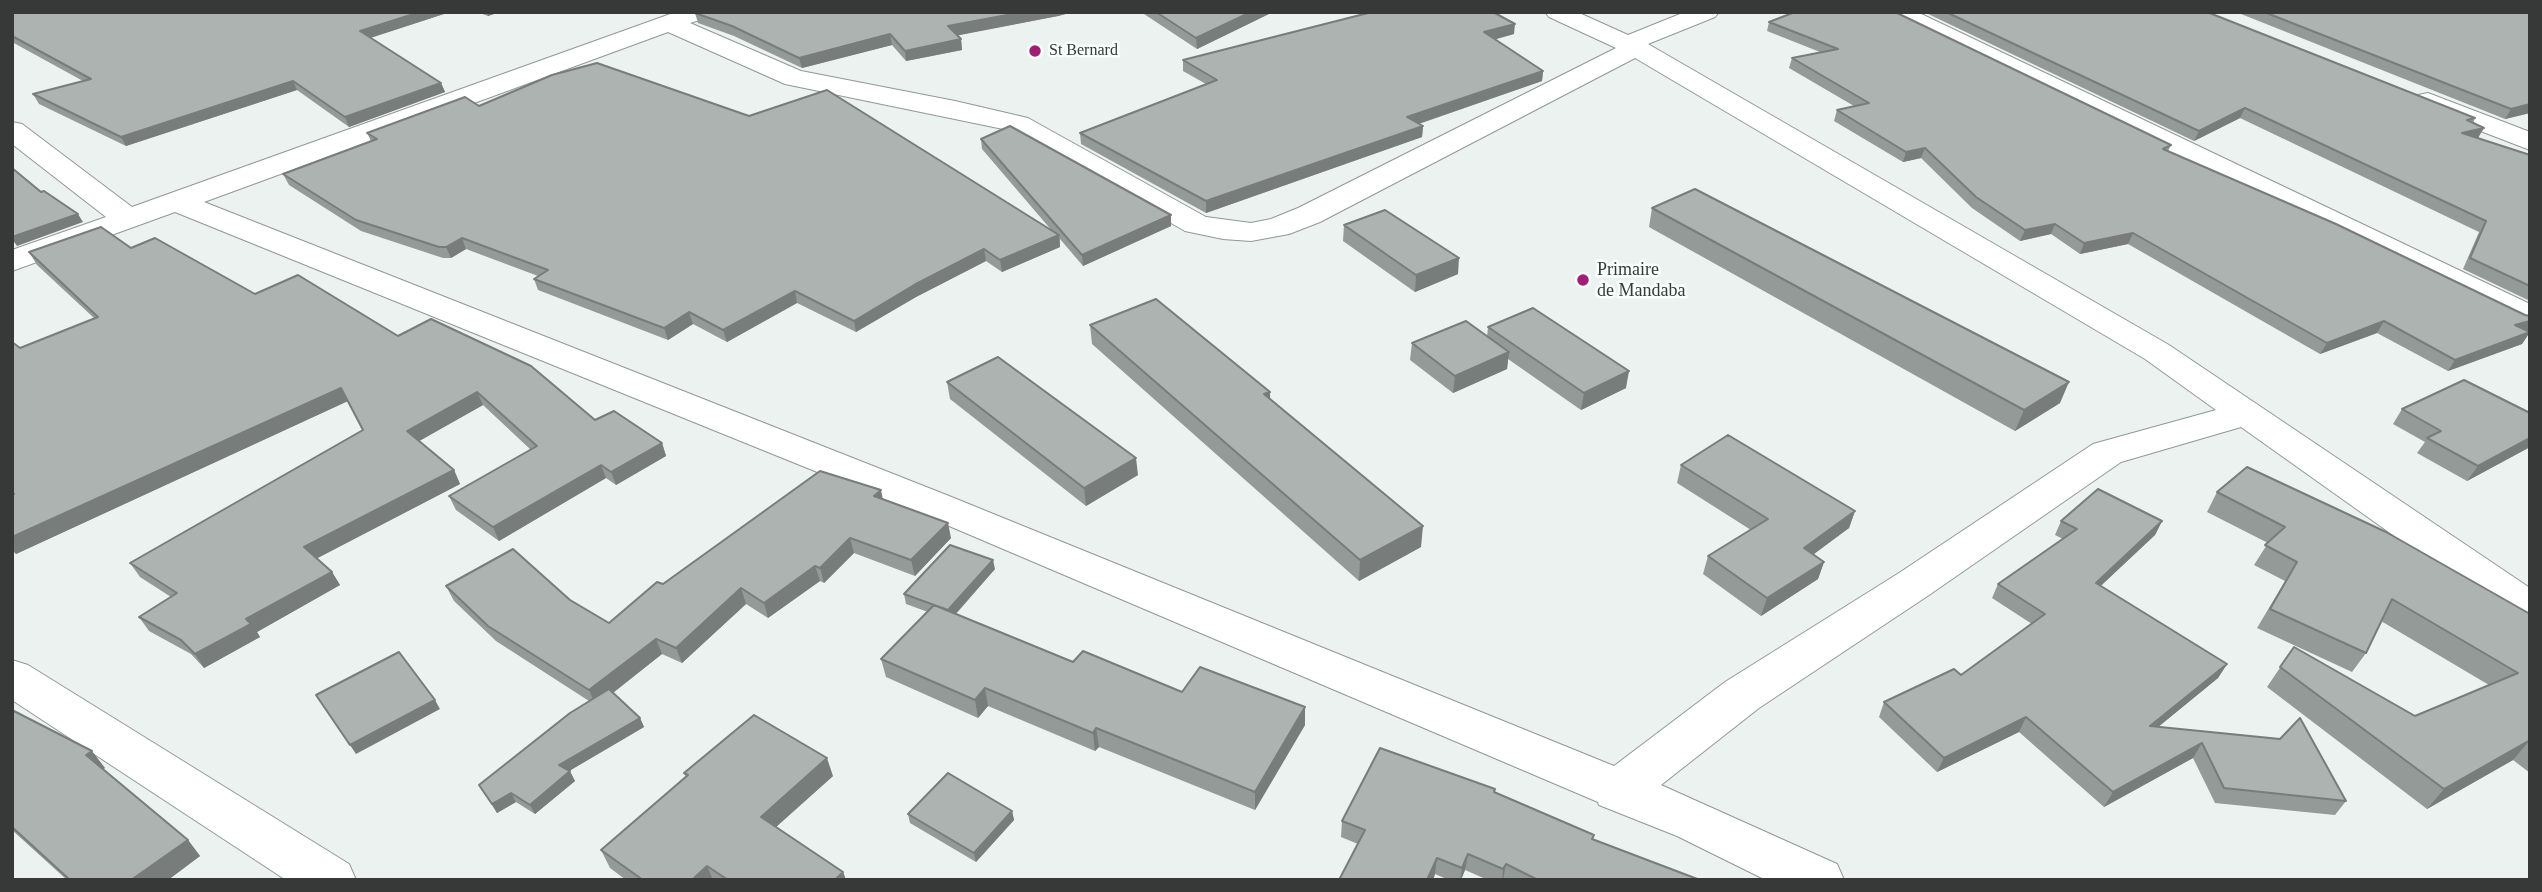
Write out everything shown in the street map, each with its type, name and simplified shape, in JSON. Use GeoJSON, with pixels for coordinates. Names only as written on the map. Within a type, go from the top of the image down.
{"type":"FeatureCollection","features":[{"type":"Feature","properties":{"kind":"street"},"geometry":{"type":"LineString","coordinates":[[12,261],[699,12]]}},
{"type":"Feature","properties":{"kind":"street"},"geometry":{"type":"LineString","coordinates":[[1557,12],[1632,46],[2157,352],[2530,610]]}},
{"type":"Feature","properties":{"kind":"street"},"geometry":{"type":"LineString","coordinates":[[669,23],[794,78],[1018,124],[1196,224],[1251,232],[1278,227],[1309,215],[1632,46],[1707,12]]}},
{"type":"Feature","properties":{"kind":"street"},"geometry":{"type":"LineString","coordinates":[[1897,12],[2530,317]]}},
{"type":"Feature","properties":{"kind":"street"},"geometry":{"type":"LineString","coordinates":[[2400,90],[2530,142]]}},
{"type":"Feature","properties":{"kind":"street"},"geometry":{"type":"LineString","coordinates":[[12,130],[128,219]]}},
{"type":"Feature","properties":{"kind":"street"},"geometry":{"type":"LineString","coordinates":[[177,202],[934,505],[1617,791],[1695,821],[1818,880]]}},
{"type":"Feature","properties":{"kind":"street"},"geometry":{"type":"LineString","coordinates":[[1617,791],[1742,695],[1914,584],[2107,453],[2246,414]]}},
{"type":"Feature","properties":{"kind":"street"},"geometry":{"type":"LineString","coordinates":[[12,677],[330,880]]}},
{"type":"Feature","properties":{"kind":"building"},"geometry":{"type":"Polygon","coordinates":[[[12,12],[420,12],[360,31],[441,83],[345,117],[293,81],[121,137],[33,94],[91,79],[12,36],[12,12]]]}},
{"type":"Feature","properties":{"kind":"building"},"geometry":{"type":"Polygon","coordinates":[[[696,12],[1023,12],[948,26],[961,39],[905,51],[890,34],[799,58],[696,12]]]}},
{"type":"Feature","properties":{"kind":"building"},"geometry":{"type":"Polygon","coordinates":[[[1156,12],[1251,12],[1196,38],[1156,12]]]}},
{"type":"Feature","properties":{"kind":"building"},"geometry":{"type":"Polygon","coordinates":[[[1372,12],[1493,12],[1515,24],[1484,32],[1543,71],[1407,117],[1423,126],[1206,201],[1080,133],[1217,80],[1183,60],[1372,12]]]}},
{"type":"Feature","properties":{"kind":"building"},"geometry":{"type":"Polygon","coordinates":[[[1795,12],[1895,12],[2171,145],[2163,149],[2336,224],[2530,316],[2530,321],[2515,325],[2530,332],[2455,360],[2384,321],[2327,343],[2133,233],[2084,243],[2055,224],[2025,230],[1976,197],[1925,148],[1906,152],[1837,110],[1869,103],[1792,58],[1838,49],[1769,22],[1795,12]]]}},
{"type":"Feature","properties":{"kind":"building"},"geometry":{"type":"Polygon","coordinates":[[[1946,12],[2207,12],[2475,118],[2467,120],[2484,128],[2462,133],[2530,155],[2530,286],[2470,258],[2486,221],[2245,108],[2199,131],[1946,12]]]}},
{"type":"Feature","properties":{"kind":"building"},"geometry":{"type":"Polygon","coordinates":[[[2264,12],[2530,12],[2530,104],[2511,109],[2264,12]]]}},
{"type":"Feature","properties":{"kind":"building"},"geometry":{"type":"Polygon","coordinates":[[[597,63],[749,116],[827,90],[1059,235],[1000,260],[984,249],[914,285],[854,321],[795,291],[723,330],[689,312],[664,328],[534,279],[548,270],[462,238],[446,247],[439,247],[356,220],[283,174],[377,139],[367,133],[465,97],[479,106],[552,75],[597,63]]]}},
{"type":"Feature","properties":{"kind":"building"},"geometry":{"type":"Polygon","coordinates":[[[1010,126],[1171,215],[1082,255],[981,139],[1010,126]]]}},
{"type":"Feature","properties":{"kind":"building"},"geometry":{"type":"Polygon","coordinates":[[[12,168],[41,192],[44,191],[78,214],[12,237],[12,168]]]}},
{"type":"Feature","properties":{"kind":"building"},"geometry":{"type":"Polygon","coordinates":[[[1695,189],[2069,382],[2024,410],[1652,208],[1695,189]]]}},
{"type":"Feature","properties":{"kind":"building"},"geometry":{"type":"Polygon","coordinates":[[[1385,210],[1459,258],[1416,275],[1344,225],[1385,210]]]}},
{"type":"Feature","properties":{"kind":"building"},"geometry":{"type":"Polygon","coordinates":[[[101,227],[131,248],[155,238],[255,294],[298,275],[398,336],[431,319],[531,366],[595,420],[614,411],[662,443],[611,472],[601,465],[493,527],[449,496],[537,446],[477,392],[407,431],[454,470],[304,547],[332,572],[246,619],[251,624],[195,654],[181,640],[139,617],[177,593],[130,563],[363,430],[341,388],[12,537],[12,342],[20,348],[98,317],[29,252],[101,227]]]}},
{"type":"Feature","properties":{"kind":"building"},"geometry":{"type":"Polygon","coordinates":[[[1156,299],[1270,392],[1264,394],[1423,526],[1360,560],[1090,325],[1156,299]]]}},
{"type":"Feature","properties":{"kind":"building"},"geometry":{"type":"Polygon","coordinates":[[[1533,308],[1629,371],[1584,393],[1488,327],[1533,308]]]}},
{"type":"Feature","properties":{"kind":"building"},"geometry":{"type":"Polygon","coordinates":[[[1466,321],[1509,352],[1455,376],[1412,343],[1466,321]]]}},
{"type":"Feature","properties":{"kind":"building"},"geometry":{"type":"Polygon","coordinates":[[[998,357],[1136,458],[1084,488],[947,382],[998,357]]]}},
{"type":"Feature","properties":{"kind":"building"},"geometry":{"type":"Polygon","coordinates":[[[2464,380],[2530,413],[2530,438],[2478,466],[2427,438],[2441,431],[2402,409],[2464,380]]]}},
{"type":"Feature","properties":{"kind":"building"},"geometry":{"type":"Polygon","coordinates":[[[1728,435],[1855,511],[1804,548],[1824,562],[1767,598],[1708,556],[1768,519],[1681,465],[1728,435]]]}},
{"type":"Feature","properties":{"kind":"building"},"geometry":{"type":"Polygon","coordinates":[[[2247,467],[2386,532],[2530,614],[2530,740],[2444,789],[2280,667],[2294,647],[2415,716],[2518,673],[2392,599],[2366,653],[2270,609],[2297,562],[2265,545],[2285,527],[2217,492],[2247,467]]]}},
{"type":"Feature","properties":{"kind":"building"},"geometry":{"type":"Polygon","coordinates":[[[820,471],[881,490],[874,496],[948,523],[911,560],[850,538],[820,568],[815,566],[764,603],[741,588],[676,648],[656,639],[589,690],[488,626],[446,586],[513,549],[570,600],[609,623],[657,582],[663,584],[820,471]]]}},
{"type":"Feature","properties":{"kind":"building"},"geometry":{"type":"Polygon","coordinates":[[[2098,489],[2162,521],[2096,583],[2227,664],[2150,726],[2280,739],[2300,718],[2346,801],[2224,788],[2202,743],[2113,792],[2026,717],[1944,758],[1884,702],[1954,669],[1961,675],[2045,614],[1998,584],[2077,529],[2061,521],[2098,489]]]}},
{"type":"Feature","properties":{"kind":"building"},"geometry":{"type":"Polygon","coordinates":[[[950,545],[993,560],[948,610],[904,594],[950,545]]]}},
{"type":"Feature","properties":{"kind":"building"},"geometry":{"type":"Polygon","coordinates":[[[934,605],[1073,662],[1083,651],[1182,692],[1200,667],[1305,707],[1255,792],[1096,728],[1093,733],[985,688],[975,700],[881,659],[934,605]]]}},
{"type":"Feature","properties":{"kind":"building"},"geometry":{"type":"Polygon","coordinates":[[[399,652],[435,700],[350,745],[316,695],[399,652]]]}},
{"type":"Feature","properties":{"kind":"building"},"geometry":{"type":"Polygon","coordinates":[[[609,689],[640,718],[559,765],[570,771],[530,805],[511,793],[492,804],[479,785],[570,713],[609,689]]]}},
{"type":"Feature","properties":{"kind":"building"},"geometry":{"type":"Polygon","coordinates":[[[12,710],[92,751],[86,755],[188,840],[131,880],[70,880],[12,827],[12,710]]]}},
{"type":"Feature","properties":{"kind":"building"},"geometry":{"type":"Polygon","coordinates":[[[754,715],[827,758],[761,817],[843,872],[835,880],[728,880],[707,866],[692,880],[643,880],[601,850],[688,775],[684,773],[754,715]]]}},
{"type":"Feature","properties":{"kind":"building"},"geometry":{"type":"Polygon","coordinates":[[[1380,748],[1495,789],[1494,792],[1594,835],[1592,839],[1700,880],[1538,880],[1506,864],[1503,869],[1468,854],[1462,868],[1437,858],[1427,880],[1339,880],[1365,830],[1342,821],[1380,748]]]}},
{"type":"Feature","properties":{"kind":"building"},"geometry":{"type":"Polygon","coordinates":[[[948,773],[1012,811],[974,853],[908,814],[948,773]]]}},
{"type":"Feature","properties":{"kind":"place","name":"St Bernard"},"geometry":{"type":"Point","coordinates":[1035,51]}},
{"type":"Feature","properties":{"kind":"place","name":"Primaire de Mandaba"},"geometry":{"type":"Point","coordinates":[1583,280]}}]}
